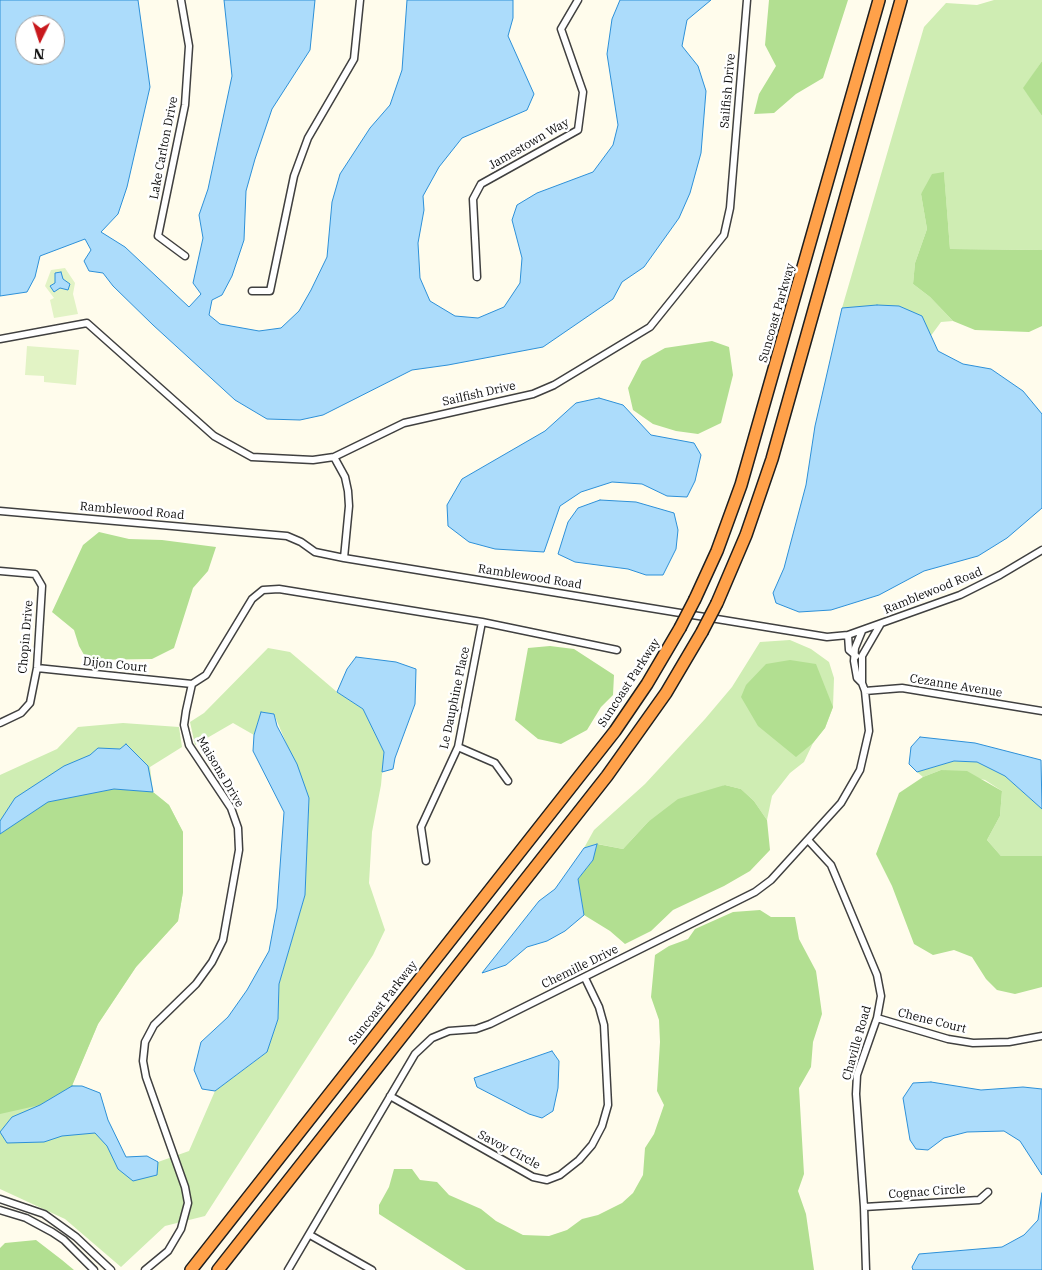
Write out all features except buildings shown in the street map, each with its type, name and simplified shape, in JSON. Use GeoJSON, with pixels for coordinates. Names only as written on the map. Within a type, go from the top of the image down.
{"type":"FeatureCollection","features":[{"type":"Feature","properties":{"kind":"highway","name":"Suncoast Parkway"},"geometry":{"type":"LineString","coordinates":[[191,1270],[597,754],[647,684],[680,628],[717,551],[741,485],[879,0]]}},
{"type":"Feature","properties":{"kind":"highway"},"geometry":{"type":"LineString","coordinates":[[218,1270],[607,776],[666,693],[702,632],[717,603],[746,535],[772,459],[901,0]]}},
{"type":"Feature","properties":{"kind":"street","name":"Lake Carlton Drive"},"geometry":{"type":"LineString","coordinates":[[181,0],[188,46],[185,105],[158,236],[185,256]]}},
{"type":"Feature","properties":{"kind":"street"},"geometry":{"type":"LineString","coordinates":[[252,291],[270,291],[294,176],[308,138],[354,59],[360,0]]}},
{"type":"Feature","properties":{"kind":"street","name":"Jamestown Way"},"geometry":{"type":"LineString","coordinates":[[477,277],[473,199],[481,184],[578,130],[582,92],[561,29],[578,0]]}},
{"type":"Feature","properties":{"kind":"street","name":"Sailfish Drive"},"geometry":{"type":"LineString","coordinates":[[0,339],[87,322],[214,436],[252,457],[313,460],[334,457],[404,423],[533,394],[554,385],[650,327],[724,235],[730,208],[747,0]]}},
{"type":"Feature","properties":{"kind":"street"},"geometry":{"type":"LineString","coordinates":[[334,457],[345,477],[348,491],[349,506],[344,558]]}},
{"type":"Feature","properties":{"kind":"street","name":"Ramblewood Road"},"geometry":{"type":"LineString","coordinates":[[0,511],[288,536],[315,552],[344,558],[828,637],[848,635],[862,631],[960,595],[1000,575],[1042,550]]}},
{"type":"Feature","properties":{"kind":"street","name":"Chopin Drive"},"geometry":{"type":"LineString","coordinates":[[0,571],[35,574],[42,586],[37,668],[30,703],[21,713],[0,723]]}},
{"type":"Feature","properties":{"kind":"street"},"geometry":{"type":"LineString","coordinates":[[192,684],[206,675],[252,599],[263,590],[279,589],[482,622],[617,650]]}},
{"type":"Feature","properties":{"kind":"street","name":"Le Dauphine Place"},"geometry":{"type":"LineString","coordinates":[[426,861],[421,827],[458,747],[482,622]]}},
{"type":"Feature","properties":{"kind":"street","name":"Chemille Drive"},"geometry":{"type":"LineString","coordinates":[[288,1270],[415,1054],[432,1038],[449,1031],[476,1028],[490,1024],[756,892],[771,880],[808,840],[841,803],[860,770],[868,731],[865,692],[862,683],[862,656],[880,624]]}},
{"type":"Feature","properties":{"kind":"street","name":"Chemille Drive"},"geometry":{"type":"LineString","coordinates":[[862,631],[854,656],[857,678],[862,683]]}},
{"type":"Feature","properties":{"kind":"street","name":"Chemille Drive"},"geometry":{"type":"LineString","coordinates":[[848,635],[849,650],[854,656]]}},
{"type":"Feature","properties":{"kind":"street"},"geometry":{"type":"LineString","coordinates":[[854,656],[862,656]]}},
{"type":"Feature","properties":{"kind":"street","name":"Dijon Court"},"geometry":{"type":"LineString","coordinates":[[37,668],[192,684]]}},
{"type":"Feature","properties":{"kind":"street","name":"Maisons Drive"},"geometry":{"type":"LineString","coordinates":[[144,1270],[168,1251],[181,1229],[188,1203],[185,1187],[146,1077],[143,1061],[145,1042],[154,1025],[196,984],[212,962],[223,940],[239,850],[238,828],[231,808],[188,745],[184,725],[192,684]]}},
{"type":"Feature","properties":{"kind":"street","name":"Cezanne Avenue"},"geometry":{"type":"LineString","coordinates":[[865,692],[902,688],[1042,711]]}},
{"type":"Feature","properties":{"kind":"street"},"geometry":{"type":"LineString","coordinates":[[458,747],[495,763],[508,782]]}},
{"type":"Feature","properties":{"kind":"street","name":"Chaville Road"},"geometry":{"type":"LineString","coordinates":[[808,840],[824,855],[831,865],[877,975],[881,996],[877,1018],[857,1075],[856,1094],[864,1207],[866,1270]]}},
{"type":"Feature","properties":{"kind":"street","name":"Savoy Circle"},"geometry":{"type":"LineString","coordinates":[[390,1096],[533,1177],[546,1180],[560,1176],[579,1160],[592,1145],[602,1126],[608,1105],[604,1025],[599,1007],[585,978]]}},
{"type":"Feature","properties":{"kind":"street","name":"Chene Court"},"geometry":{"type":"LineString","coordinates":[[877,1018],[948,1039],[974,1043],[1009,1042],[1042,1036]]}},
{"type":"Feature","properties":{"kind":"street","name":"Cognac Circle"},"geometry":{"type":"LineString","coordinates":[[864,1207],[980,1200],[988,1192]]}},
{"type":"Feature","properties":{"kind":"street"},"geometry":{"type":"LineString","coordinates":[[0,1199],[25,1206],[53,1220],[76,1237],[110,1270]]}},
{"type":"Feature","properties":{"kind":"street"},"geometry":{"type":"LineString","coordinates":[[0,1210],[26,1218],[52,1232],[94,1270]]}},
{"type":"Feature","properties":{"kind":"street"},"geometry":{"type":"LineString","coordinates":[[310,1235],[372,1270]]}},
{"type":"Feature","properties":{"kind":"green space"},"geometry":{"type":"Polygon","coordinates":[[[769,0],[848,0],[823,78],[796,94],[774,113],[754,114],[759,94],[776,66],[765,45],[769,0]]]}},
{"type":"Feature","properties":{"kind":"green space"},"geometry":{"type":"Polygon","coordinates":[[[994,0],[1042,0],[1042,61],[1024,88],[1042,116],[1042,250],[950,249],[944,173],[921,194],[927,229],[915,263],[913,284],[930,297],[953,321],[941,322],[930,337],[922,316],[842,308],[924,27],[946,3],[977,5],[994,0]]]}},
{"type":"Feature","properties":{"kind":"green space"},"geometry":{"type":"Polygon","coordinates":[[[1042,61],[1042,116],[1023,88],[1042,61]]]}},
{"type":"Feature","properties":{"kind":"green space"},"geometry":{"type":"Polygon","coordinates":[[[944,172],[950,249],[1042,250],[1042,326],[1029,332],[975,330],[953,321],[930,297],[913,284],[915,263],[927,229],[921,194],[932,174],[944,172]]]}},
{"type":"Feature","properties":{"kind":"green space"},"geometry":{"type":"Polygon","coordinates":[[[65,268],[75,283],[73,294],[78,314],[54,318],[50,300],[54,298],[45,286],[51,270],[65,268]]]}},
{"type":"Feature","properties":{"kind":"green space"},"geometry":{"type":"Polygon","coordinates":[[[712,341],[729,347],[733,375],[721,423],[698,434],[676,431],[653,424],[633,410],[628,388],[642,361],[665,348],[712,341]]]}},
{"type":"Feature","properties":{"kind":"green space"},"geometry":{"type":"Polygon","coordinates":[[[27,346],[79,350],[76,385],[44,382],[44,376],[25,375],[27,346]]]}},
{"type":"Feature","properties":{"kind":"green space"},"geometry":{"type":"Polygon","coordinates":[[[99,532],[129,539],[162,540],[216,547],[208,571],[193,588],[174,648],[152,659],[87,660],[79,646],[74,630],[52,612],[83,545],[99,532]]]}},
{"type":"Feature","properties":{"kind":"green space"},"geometry":{"type":"Polygon","coordinates":[[[790,640],[811,649],[829,662],[834,678],[833,707],[825,728],[813,743],[804,762],[790,773],[772,796],[767,820],[754,801],[741,789],[725,785],[648,822],[623,849],[598,844],[616,861],[578,879],[593,860],[597,844],[584,848],[594,830],[645,784],[705,719],[732,687],[760,642],[790,640]]]}},
{"type":"Feature","properties":{"kind":"green space"},"geometry":{"type":"Polygon","coordinates":[[[550,646],[574,649],[614,675],[613,695],[601,707],[587,730],[561,744],[538,739],[515,720],[528,648],[550,646]]]}},
{"type":"Feature","properties":{"kind":"green space"},"geometry":{"type":"Polygon","coordinates":[[[268,648],[290,652],[337,692],[363,709],[384,752],[381,785],[372,832],[369,883],[385,930],[373,955],[205,1216],[165,1226],[121,1267],[65,1219],[0,1189],[0,775],[57,749],[78,727],[123,723],[179,727],[182,747],[150,767],[153,792],[169,805],[183,832],[183,892],[178,921],[136,967],[98,1024],[72,1085],[82,1086],[100,1093],[108,1120],[126,1157],[147,1156],[158,1162],[189,1151],[215,1091],[266,1053],[278,1019],[279,984],[305,895],[309,798],[274,714],[261,712],[254,735],[233,723],[195,745],[190,722],[204,713],[268,648]]]}},
{"type":"Feature","properties":{"kind":"green space"},"geometry":{"type":"Polygon","coordinates":[[[790,660],[816,664],[833,707],[825,728],[813,743],[796,757],[758,726],[741,697],[746,685],[766,664],[790,660]]]}},
{"type":"Feature","properties":{"kind":"green space"},"geometry":{"type":"Polygon","coordinates":[[[954,761],[977,762],[1005,776],[1042,809],[1042,856],[1001,856],[987,840],[1000,816],[1002,791],[985,780],[941,770],[923,777],[917,772],[954,761]]]}},
{"type":"Feature","properties":{"kind":"green space"},"geometry":{"type":"Polygon","coordinates":[[[941,770],[967,771],[1002,791],[1000,816],[987,840],[1001,856],[1042,856],[1042,987],[1015,994],[997,990],[986,979],[972,957],[954,950],[933,955],[914,944],[892,886],[876,854],[899,793],[923,777],[941,770]]]}},
{"type":"Feature","properties":{"kind":"green space"},"geometry":{"type":"Polygon","coordinates":[[[725,785],[741,789],[754,801],[767,820],[770,850],[750,871],[724,886],[673,910],[651,931],[625,944],[610,931],[584,915],[578,879],[593,860],[597,844],[623,849],[648,822],[678,799],[725,785]]]}},
{"type":"Feature","properties":{"kind":"green space"},"geometry":{"type":"Polygon","coordinates":[[[114,789],[153,792],[169,805],[183,832],[183,892],[178,921],[136,967],[98,1024],[72,1086],[40,1105],[0,1114],[0,834],[48,802],[114,789]]]}},
{"type":"Feature","properties":{"kind":"green space"},"geometry":{"type":"Polygon","coordinates":[[[760,910],[771,917],[795,917],[799,939],[816,971],[822,1014],[813,1042],[811,1067],[799,1088],[804,1174],[798,1191],[806,1214],[814,1270],[466,1270],[379,1214],[379,1205],[389,1187],[394,1169],[412,1169],[420,1180],[437,1182],[449,1195],[481,1209],[496,1221],[523,1235],[549,1236],[567,1230],[582,1219],[598,1215],[622,1203],[633,1193],[643,1175],[645,1148],[654,1134],[664,1105],[657,1091],[660,1042],[659,1020],[651,997],[655,955],[669,946],[688,939],[695,929],[733,912],[760,910]]]}},
{"type":"Feature","properties":{"kind":"green space"},"geometry":{"type":"Polygon","coordinates":[[[36,1240],[74,1270],[0,1270],[0,1248],[5,1243],[36,1240]]]}},
{"type":"Feature","properties":{"kind":"water"},"geometry":{"type":"Polygon","coordinates":[[[0,0],[138,0],[150,87],[127,187],[118,214],[101,232],[125,247],[189,307],[201,294],[193,283],[203,238],[199,215],[208,189],[232,76],[224,0],[315,0],[310,50],[272,109],[246,191],[244,240],[232,276],[222,295],[212,300],[209,315],[220,324],[259,331],[281,328],[299,311],[327,257],[332,202],[340,174],[370,128],[390,105],[402,70],[407,0],[513,0],[513,18],[508,36],[534,94],[527,110],[462,138],[439,167],[423,196],[424,210],[418,243],[420,278],[430,301],[455,316],[478,318],[504,307],[520,283],[522,258],[512,220],[517,205],[537,193],[593,172],[613,145],[618,125],[607,54],[612,19],[620,0],[711,0],[687,20],[682,46],[698,66],[706,91],[701,153],[690,193],[679,218],[644,267],[622,282],[613,299],[543,347],[412,370],[323,415],[300,420],[267,419],[235,400],[153,325],[113,286],[103,273],[89,271],[84,261],[91,250],[85,239],[40,256],[35,277],[27,292],[0,296],[0,0]]]}},
{"type":"Feature","properties":{"kind":"water"},"geometry":{"type":"Polygon","coordinates":[[[61,272],[63,279],[70,284],[68,290],[60,288],[54,292],[50,286],[55,283],[55,273],[61,272]]]}},
{"type":"Feature","properties":{"kind":"water"},"geometry":{"type":"Polygon","coordinates":[[[877,305],[899,306],[922,316],[938,351],[963,364],[991,369],[1023,391],[1042,414],[1042,508],[1007,538],[978,556],[924,571],[879,595],[831,610],[799,612],[776,603],[773,593],[784,568],[806,485],[815,426],[842,308],[877,305]]]}},
{"type":"Feature","properties":{"kind":"water"},"geometry":{"type":"Polygon","coordinates":[[[599,398],[623,405],[651,435],[694,443],[701,455],[695,481],[687,497],[667,496],[642,484],[612,482],[581,492],[560,506],[544,552],[495,549],[469,542],[448,526],[447,505],[462,479],[545,431],[576,403],[599,398]]]}},
{"type":"Feature","properties":{"kind":"water"},"geometry":{"type":"Polygon","coordinates":[[[600,500],[636,502],[674,513],[678,530],[676,549],[663,575],[646,575],[628,569],[575,562],[558,554],[568,522],[578,508],[600,500]]]}},
{"type":"Feature","properties":{"kind":"water"},"geometry":{"type":"Polygon","coordinates":[[[356,657],[396,662],[416,669],[415,704],[395,758],[393,769],[382,772],[384,752],[363,709],[337,692],[347,669],[356,657]]]}},
{"type":"Feature","properties":{"kind":"water"},"geometry":{"type":"Polygon","coordinates":[[[261,712],[274,714],[277,726],[297,764],[309,798],[305,895],[279,984],[278,1019],[267,1052],[215,1091],[202,1089],[194,1070],[201,1042],[228,1017],[247,990],[269,951],[277,908],[284,812],[253,751],[254,735],[261,712]]]}},
{"type":"Feature","properties":{"kind":"water"},"geometry":{"type":"Polygon","coordinates":[[[920,737],[975,743],[1041,760],[1042,809],[1005,776],[977,762],[954,761],[917,772],[909,764],[911,747],[920,737]]]}},
{"type":"Feature","properties":{"kind":"water"},"geometry":{"type":"Polygon","coordinates":[[[126,744],[148,766],[153,792],[114,789],[48,802],[0,834],[0,821],[15,798],[64,766],[90,755],[98,748],[120,749],[126,744]]]}},
{"type":"Feature","properties":{"kind":"water"},"geometry":{"type":"Polygon","coordinates":[[[597,844],[593,860],[578,879],[584,915],[565,931],[547,941],[527,947],[506,965],[482,973],[539,901],[555,889],[584,848],[597,844]]]}},
{"type":"Feature","properties":{"kind":"water"},"geometry":{"type":"Polygon","coordinates":[[[552,1051],[559,1061],[558,1088],[553,1111],[542,1118],[529,1114],[477,1087],[474,1078],[552,1051]]]}},
{"type":"Feature","properties":{"kind":"water"},"geometry":{"type":"Polygon","coordinates":[[[931,1082],[981,1090],[1023,1087],[1042,1089],[1042,1175],[1020,1141],[1004,1131],[967,1132],[944,1138],[928,1150],[916,1149],[910,1140],[903,1098],[913,1083],[931,1082]]]}},
{"type":"Feature","properties":{"kind":"water"},"geometry":{"type":"Polygon","coordinates":[[[72,1086],[82,1086],[100,1093],[108,1120],[126,1157],[147,1156],[158,1162],[157,1175],[133,1181],[118,1169],[107,1146],[95,1133],[62,1136],[44,1142],[7,1143],[0,1132],[12,1117],[40,1105],[72,1086]]]}},
{"type":"Feature","properties":{"kind":"water"},"geometry":{"type":"Polygon","coordinates":[[[1042,1193],[1042,1270],[913,1270],[912,1267],[919,1254],[1002,1247],[1024,1235],[1038,1220],[1042,1193]]]}}]}
